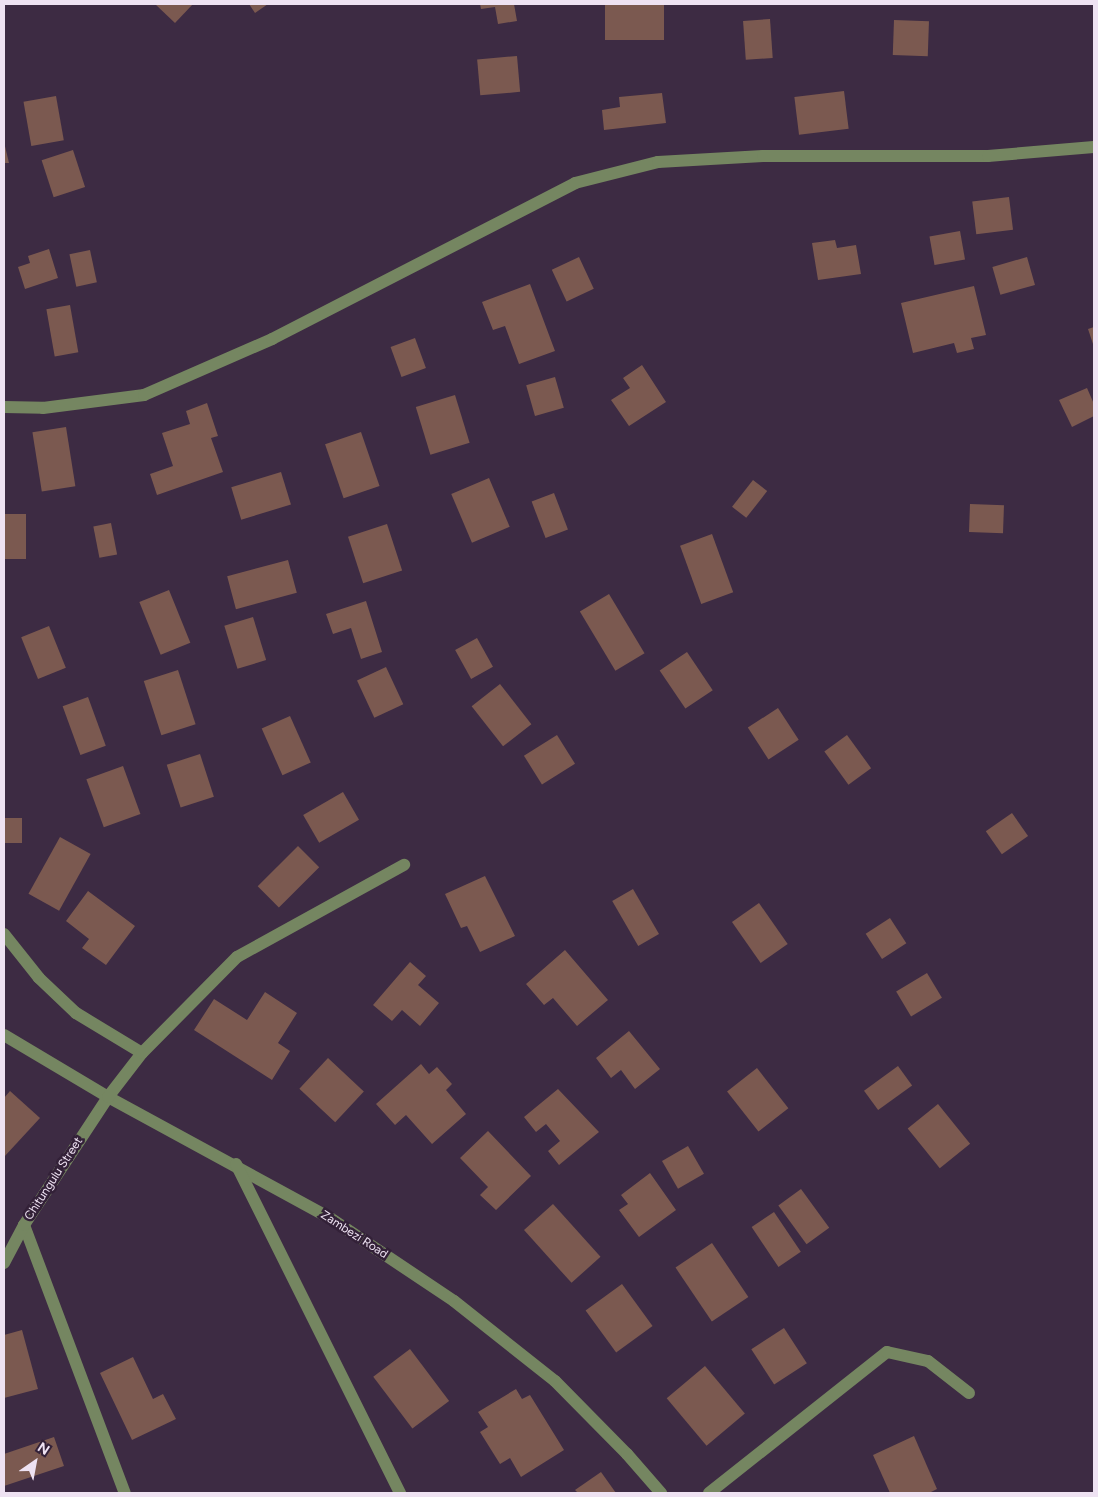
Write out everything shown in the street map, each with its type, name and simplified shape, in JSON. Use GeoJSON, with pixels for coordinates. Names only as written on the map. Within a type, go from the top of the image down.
{"type":"FeatureCollection","features":[{"type":"Feature","properties":{"kind":"street"},"geometry":{"type":"LineString","coordinates":[[4,407],[43,408],[144,395],[272,339],[575,184],[658,162],[763,156],[988,156],[1094,147]]}},
{"type":"Feature","properties":{"kind":"street","name":"Chitungulu Street"},"geometry":{"type":"LineString","coordinates":[[4,1263],[24,1225],[108,1097],[142,1053],[237,957],[404,864]]}},
{"type":"Feature","properties":{"kind":"street"},"geometry":{"type":"LineString","coordinates":[[4,934],[39,978],[76,1012],[142,1053]]}},
{"type":"Feature","properties":{"kind":"street","name":"Zambezi Road"},"geometry":{"type":"LineString","coordinates":[[4,1035],[108,1097],[236,1164],[330,1218],[454,1302],[555,1381],[627,1454],[661,1493]]}},
{"type":"Feature","properties":{"kind":"street"},"geometry":{"type":"LineString","coordinates":[[236,1164],[400,1493]]}},
{"type":"Feature","properties":{"kind":"street"},"geometry":{"type":"LineString","coordinates":[[24,1225],[125,1493]]}},
{"type":"Feature","properties":{"kind":"street"},"geometry":{"type":"LineString","coordinates":[[709,1493],[887,1352],[928,1361],[969,1393]]}},
{"type":"Feature","properties":{"kind":"building"},"geometry":{"type":"Polygon","coordinates":[[[155,4],[193,4],[175,23],[155,4]]]}},
{"type":"Feature","properties":{"kind":"building"},"geometry":{"type":"Polygon","coordinates":[[[249,4],[268,4],[255,13],[249,4]]]}},
{"type":"Feature","properties":{"kind":"building"},"geometry":{"type":"Polygon","coordinates":[[[480,4],[514,4],[517,21],[498,24],[495,7],[481,9],[480,4]]]}},
{"type":"Feature","properties":{"kind":"building"},"geometry":{"type":"Polygon","coordinates":[[[605,4],[664,4],[664,40],[605,40],[605,4]]]}},
{"type":"Feature","properties":{"kind":"building"},"geometry":{"type":"Polygon","coordinates":[[[770,19],[773,58],[746,60],[743,21],[770,19]]]}},
{"type":"Feature","properties":{"kind":"building"},"geometry":{"type":"Polygon","coordinates":[[[894,20],[929,21],[928,56],[893,55],[894,20]]]}},
{"type":"Feature","properties":{"kind":"building"},"geometry":{"type":"Polygon","coordinates":[[[517,56],[520,92],[480,95],[477,59],[517,56]]]}},
{"type":"Feature","properties":{"kind":"building"},"geometry":{"type":"Polygon","coordinates":[[[844,91],[849,129],[799,135],[794,97],[844,91]]]}},
{"type":"Feature","properties":{"kind":"building"},"geometry":{"type":"Polygon","coordinates":[[[662,93],[666,123],[604,130],[602,110],[620,107],[619,97],[662,93]]]}},
{"type":"Feature","properties":{"kind":"building"},"geometry":{"type":"Polygon","coordinates":[[[56,96],[64,140],[31,146],[24,102],[56,96]]]}},
{"type":"Feature","properties":{"kind":"building"},"geometry":{"type":"Polygon","coordinates":[[[4,142],[9,163],[4,163],[4,142]]]}},
{"type":"Feature","properties":{"kind":"building"},"geometry":{"type":"Polygon","coordinates":[[[73,150],[85,187],[54,197],[42,160],[73,150]]]}},
{"type":"Feature","properties":{"kind":"building"},"geometry":{"type":"Polygon","coordinates":[[[1009,197],[1013,230],[976,234],[972,202],[1009,197]]]}},
{"type":"Feature","properties":{"kind":"building"},"geometry":{"type":"Polygon","coordinates":[[[960,231],[965,260],[935,265],[929,236],[960,231]]]}},
{"type":"Feature","properties":{"kind":"building"},"geometry":{"type":"Polygon","coordinates":[[[835,240],[837,248],[856,245],[861,274],[818,280],[812,243],[835,240]]]}},
{"type":"Feature","properties":{"kind":"building"},"geometry":{"type":"Polygon","coordinates":[[[49,249],[58,278],[25,289],[18,267],[30,263],[28,256],[49,249]]]}},
{"type":"Feature","properties":{"kind":"building"},"geometry":{"type":"Polygon","coordinates":[[[90,250],[97,282],[76,287],[69,254],[90,250]]]}},
{"type":"Feature","properties":{"kind":"building"},"geometry":{"type":"Polygon","coordinates":[[[579,257],[594,289],[567,301],[552,270],[579,257]]]}},
{"type":"Feature","properties":{"kind":"building"},"geometry":{"type":"Polygon","coordinates":[[[1027,257],[1035,285],[1000,295],[992,267],[1027,257]]]}},
{"type":"Feature","properties":{"kind":"building"},"geometry":{"type":"Polygon","coordinates":[[[530,284],[555,351],[519,364],[505,326],[493,330],[482,302],[530,284]]]}},
{"type":"Feature","properties":{"kind":"building"},"geometry":{"type":"Polygon","coordinates":[[[974,286],[986,335],[971,338],[974,349],[957,353],[954,343],[913,353],[901,303],[974,286]]]}},
{"type":"Feature","properties":{"kind":"building"},"geometry":{"type":"Polygon","coordinates":[[[70,305],[78,352],[55,356],[46,309],[70,305]]]}},
{"type":"Feature","properties":{"kind":"building"},"geometry":{"type":"Polygon","coordinates":[[[1094,327],[1094,347],[1088,329],[1094,327]]]}},
{"type":"Feature","properties":{"kind":"building"},"geometry":{"type":"Polygon","coordinates":[[[415,338],[426,368],[402,377],[391,347],[415,338]]]}},
{"type":"Feature","properties":{"kind":"building"},"geometry":{"type":"Polygon","coordinates":[[[642,365],[666,402],[629,426],[611,400],[630,388],[623,378],[642,365]]]}},
{"type":"Feature","properties":{"kind":"building"},"geometry":{"type":"Polygon","coordinates":[[[555,377],[564,408],[535,416],[526,385],[555,377]]]}},
{"type":"Feature","properties":{"kind":"building"},"geometry":{"type":"Polygon","coordinates":[[[1087,388],[1094,404],[1094,416],[1072,427],[1059,400],[1087,388]]]}},
{"type":"Feature","properties":{"kind":"building"},"geometry":{"type":"Polygon","coordinates":[[[455,395],[470,443],[430,455],[416,407],[455,395]]]}},
{"type":"Feature","properties":{"kind":"building"},"geometry":{"type":"Polygon","coordinates":[[[207,403],[218,436],[211,438],[223,472],[157,495],[150,474],[173,466],[162,433],[190,424],[186,411],[207,403]]]}},
{"type":"Feature","properties":{"kind":"building"},"geometry":{"type":"Polygon","coordinates":[[[66,427],[75,486],[42,492],[32,432],[66,427]]]}},
{"type":"Feature","properties":{"kind":"building"},"geometry":{"type":"Polygon","coordinates":[[[361,432],[380,486],[344,498],[325,444],[361,432]]]}},
{"type":"Feature","properties":{"kind":"building"},"geometry":{"type":"Polygon","coordinates":[[[281,472],[291,505],[241,520],[231,487],[281,472]]]}},
{"type":"Feature","properties":{"kind":"building"},"geometry":{"type":"Polygon","coordinates":[[[489,478],[510,527],[472,543],[451,494],[489,478]]]}},
{"type":"Feature","properties":{"kind":"building"},"geometry":{"type":"Polygon","coordinates":[[[753,480],[767,491],[746,518],[732,507],[753,480]]]}},
{"type":"Feature","properties":{"kind":"building"},"geometry":{"type":"Polygon","coordinates":[[[554,493],[568,529],[546,538],[532,502],[554,493]]]}},
{"type":"Feature","properties":{"kind":"building"},"geometry":{"type":"Polygon","coordinates":[[[970,504],[1004,505],[1003,533],[969,532],[970,504]]]}},
{"type":"Feature","properties":{"kind":"building"},"geometry":{"type":"Polygon","coordinates":[[[4,514],[26,514],[26,559],[4,559],[4,514]]]}},
{"type":"Feature","properties":{"kind":"building"},"geometry":{"type":"Polygon","coordinates":[[[111,523],[117,554],[99,558],[93,526],[111,523]]]}},
{"type":"Feature","properties":{"kind":"building"},"geometry":{"type":"Polygon","coordinates":[[[387,524],[402,571],[363,583],[348,537],[387,524]]]}},
{"type":"Feature","properties":{"kind":"building"},"geometry":{"type":"Polygon","coordinates":[[[712,534],[733,592],[701,604],[680,546],[712,534]]]}},
{"type":"Feature","properties":{"kind":"building"},"geometry":{"type":"Polygon","coordinates":[[[288,560],[297,593],[236,609],[227,576],[288,560]]]}},
{"type":"Feature","properties":{"kind":"building"},"geometry":{"type":"Polygon","coordinates":[[[169,590],[190,643],[161,655],[139,602],[169,590]]]}},
{"type":"Feature","properties":{"kind":"building"},"geometry":{"type":"Polygon","coordinates":[[[609,594],[645,653],[615,671],[580,612],[609,594]]]}},
{"type":"Feature","properties":{"kind":"building"},"geometry":{"type":"Polygon","coordinates":[[[366,601],[382,652],[361,659],[351,628],[333,634],[326,614],[366,601]]]}},
{"type":"Feature","properties":{"kind":"building"},"geometry":{"type":"Polygon","coordinates":[[[253,617],[266,660],[237,669],[224,626],[253,617]]]}},
{"type":"Feature","properties":{"kind":"building"},"geometry":{"type":"Polygon","coordinates":[[[49,626],[66,668],[38,679],[21,637],[49,626]]]}},
{"type":"Feature","properties":{"kind":"building"},"geometry":{"type":"Polygon","coordinates":[[[477,638],[493,667],[471,679],[455,650],[477,638]]]}},
{"type":"Feature","properties":{"kind":"building"},"geometry":{"type":"Polygon","coordinates":[[[687,652],[713,690],[685,709],[660,670],[687,652]]]}},
{"type":"Feature","properties":{"kind":"building"},"geometry":{"type":"Polygon","coordinates":[[[386,667],[403,704],[374,718],[357,681],[386,667]]]}},
{"type":"Feature","properties":{"kind":"building"},"geometry":{"type":"Polygon","coordinates":[[[178,670],[196,724],[161,735],[144,681],[178,670]]]}},
{"type":"Feature","properties":{"kind":"building"},"geometry":{"type":"Polygon","coordinates":[[[500,684],[531,724],[503,746],[472,706],[500,684]]]}},
{"type":"Feature","properties":{"kind":"building"},"geometry":{"type":"Polygon","coordinates":[[[88,697],[106,746],[80,755],[63,706],[88,697]]]}},
{"type":"Feature","properties":{"kind":"building"},"geometry":{"type":"Polygon","coordinates":[[[778,708],[799,740],[769,759],[748,728],[778,708]]]}},
{"type":"Feature","properties":{"kind":"building"},"geometry":{"type":"Polygon","coordinates":[[[290,716],[311,763],[282,775],[262,729],[290,716]]]}},
{"type":"Feature","properties":{"kind":"building"},"geometry":{"type":"Polygon","coordinates":[[[557,735],[575,764],[542,785],[524,756],[557,735]]]}},
{"type":"Feature","properties":{"kind":"building"},"geometry":{"type":"Polygon","coordinates":[[[847,735],[871,768],[848,785],[824,751],[847,735]]]}},
{"type":"Feature","properties":{"kind":"building"},"geometry":{"type":"Polygon","coordinates":[[[200,754],[214,797],[181,808],[167,765],[200,754]]]}},
{"type":"Feature","properties":{"kind":"building"},"geometry":{"type":"Polygon","coordinates":[[[123,766],[140,814],[104,827],[86,779],[123,766]]]}},
{"type":"Feature","properties":{"kind":"building"},"geometry":{"type":"Polygon","coordinates":[[[343,792],[359,820],[319,843],[303,815],[343,792]]]}},
{"type":"Feature","properties":{"kind":"building"},"geometry":{"type":"Polygon","coordinates":[[[1012,813],[1028,836],[1002,854],[986,831],[1012,813]]]}},
{"type":"Feature","properties":{"kind":"building"},"geometry":{"type":"Polygon","coordinates":[[[4,818],[22,818],[22,843],[4,843],[4,818]]]}},
{"type":"Feature","properties":{"kind":"building"},"geometry":{"type":"Polygon","coordinates":[[[60,837],[91,854],[59,911],[28,894],[60,837]]]}},
{"type":"Feature","properties":{"kind":"building"},"geometry":{"type":"Polygon","coordinates":[[[298,846],[319,867],[279,908],[258,886],[298,846]]]}},
{"type":"Feature","properties":{"kind":"building"},"geometry":{"type":"Polygon","coordinates":[[[485,876],[515,936],[480,952],[467,926],[461,928],[445,894],[485,876]]]}},
{"type":"Feature","properties":{"kind":"building"},"geometry":{"type":"Polygon","coordinates":[[[633,889],[659,934],[638,946],[612,901],[633,889]]]}},
{"type":"Feature","properties":{"kind":"building"},"geometry":{"type":"Polygon","coordinates":[[[88,891],[135,926],[106,965],[82,948],[89,939],[66,921],[88,891]]]}},
{"type":"Feature","properties":{"kind":"building"},"geometry":{"type":"Polygon","coordinates":[[[759,903],[788,944],[761,963],[732,922],[759,903]]]}},
{"type":"Feature","properties":{"kind":"building"},"geometry":{"type":"Polygon","coordinates":[[[890,918],[906,943],[882,959],[866,934],[890,918]]]}},
{"type":"Feature","properties":{"kind":"building"},"geometry":{"type":"Polygon","coordinates":[[[565,950],[608,1000],[577,1026],[553,998],[544,1005],[526,984],[565,950]]]}},
{"type":"Feature","properties":{"kind":"building"},"geometry":{"type":"Polygon","coordinates":[[[410,962],[426,976],[418,985],[439,1003],[420,1026],[402,1010],[392,1021],[373,1005],[410,962]]]}},
{"type":"Feature","properties":{"kind":"building"},"geometry":{"type":"Polygon","coordinates":[[[927,973],[942,998],[911,1016],[896,992],[927,973]]]}},
{"type":"Feature","properties":{"kind":"building"},"geometry":{"type":"Polygon","coordinates":[[[265,992],[297,1013],[278,1043],[290,1051],[272,1080],[194,1030],[214,999],[247,1020],[265,992]]]}},
{"type":"Feature","properties":{"kind":"building"},"geometry":{"type":"Polygon","coordinates":[[[629,1031],[660,1069],[635,1089],[621,1070],[611,1078],[596,1058],[629,1031]]]}},
{"type":"Feature","properties":{"kind":"building"},"geometry":{"type":"Polygon","coordinates":[[[328,1058],[364,1091],[335,1122],[299,1089],[328,1058]]]}},
{"type":"Feature","properties":{"kind":"building"},"geometry":{"type":"Polygon","coordinates":[[[421,1064],[429,1074],[437,1067],[452,1084],[446,1090],[466,1114],[432,1144],[406,1115],[395,1125],[376,1104],[421,1064]]]}},
{"type":"Feature","properties":{"kind":"building"},"geometry":{"type":"Polygon","coordinates":[[[898,1066],[912,1085],[878,1110],[864,1091],[898,1066]]]}},
{"type":"Feature","properties":{"kind":"building"},"geometry":{"type":"Polygon","coordinates":[[[757,1068],[788,1108],[758,1132],[727,1091],[757,1068]]]}},
{"type":"Feature","properties":{"kind":"building"},"geometry":{"type":"Polygon","coordinates":[[[558,1089],[599,1132],[559,1165],[548,1151],[560,1141],[546,1124],[536,1132],[524,1117],[558,1089]]]}},
{"type":"Feature","properties":{"kind":"building"},"geometry":{"type":"Polygon","coordinates":[[[10,1091],[40,1118],[4,1157],[4,1098],[10,1091]]]}},
{"type":"Feature","properties":{"kind":"building"},"geometry":{"type":"Polygon","coordinates":[[[938,1104],[970,1144],[940,1168],[908,1129],[938,1104]]]}},
{"type":"Feature","properties":{"kind":"building"},"geometry":{"type":"Polygon","coordinates":[[[488,1131],[531,1176],[496,1210],[480,1195],[488,1187],[460,1158],[488,1131]]]}},
{"type":"Feature","properties":{"kind":"building"},"geometry":{"type":"Polygon","coordinates":[[[688,1146],[704,1174],[678,1189],[662,1161],[688,1146]]]}},
{"type":"Feature","properties":{"kind":"building"},"geometry":{"type":"Polygon","coordinates":[[[650,1173],[676,1210],[639,1237],[619,1210],[628,1204],[621,1195],[650,1173]]]}},
{"type":"Feature","properties":{"kind":"building"},"geometry":{"type":"Polygon","coordinates":[[[801,1189],[829,1228],[807,1244],[778,1205],[801,1189]]]}},
{"type":"Feature","properties":{"kind":"building"},"geometry":{"type":"Polygon","coordinates":[[[553,1204],[601,1257],[572,1283],[524,1230],[553,1204]]]}},
{"type":"Feature","properties":{"kind":"building"},"geometry":{"type":"Polygon","coordinates":[[[774,1212],[801,1252],[778,1267],[752,1227],[774,1212]]]}},
{"type":"Feature","properties":{"kind":"building"},"geometry":{"type":"Polygon","coordinates":[[[712,1243],[748,1297],[712,1321],[676,1268],[712,1243]]]}},
{"type":"Feature","properties":{"kind":"building"},"geometry":{"type":"Polygon","coordinates":[[[622,1284],[653,1326],[616,1353],[586,1310],[622,1284]]]}},
{"type":"Feature","properties":{"kind":"building"},"geometry":{"type":"Polygon","coordinates":[[[784,1328],[807,1363],[774,1384],[751,1349],[784,1328]]]}},
{"type":"Feature","properties":{"kind":"building"},"geometry":{"type":"Polygon","coordinates":[[[22,1330],[38,1389],[4,1398],[4,1335],[22,1330]]]}},
{"type":"Feature","properties":{"kind":"building"},"geometry":{"type":"Polygon","coordinates":[[[410,1349],[449,1401],[412,1429],[373,1377],[410,1349]]]}},
{"type":"Feature","properties":{"kind":"building"},"geometry":{"type":"Polygon","coordinates":[[[133,1357],[153,1399],[163,1394],[176,1419],[132,1440],[100,1373],[133,1357]]]}},
{"type":"Feature","properties":{"kind":"building"},"geometry":{"type":"Polygon","coordinates":[[[705,1366],[745,1413],[707,1446],[667,1398],[705,1366]]]}},
{"type":"Feature","properties":{"kind":"building"},"geometry":{"type":"Polygon","coordinates":[[[516,1389],[522,1399],[530,1395],[564,1450],[521,1477],[510,1458],[500,1464],[480,1432],[488,1427],[478,1412],[516,1389]]]}},
{"type":"Feature","properties":{"kind":"building"},"geometry":{"type":"Polygon","coordinates":[[[914,1436],[937,1489],[929,1493],[890,1493],[873,1455],[914,1436]]]}},
{"type":"Feature","properties":{"kind":"building"},"geometry":{"type":"Polygon","coordinates":[[[54,1437],[64,1466],[4,1486],[4,1454],[54,1437]]]}},
{"type":"Feature","properties":{"kind":"building"},"geometry":{"type":"Polygon","coordinates":[[[601,1472],[616,1493],[578,1493],[575,1490],[601,1472]]]}}]}
